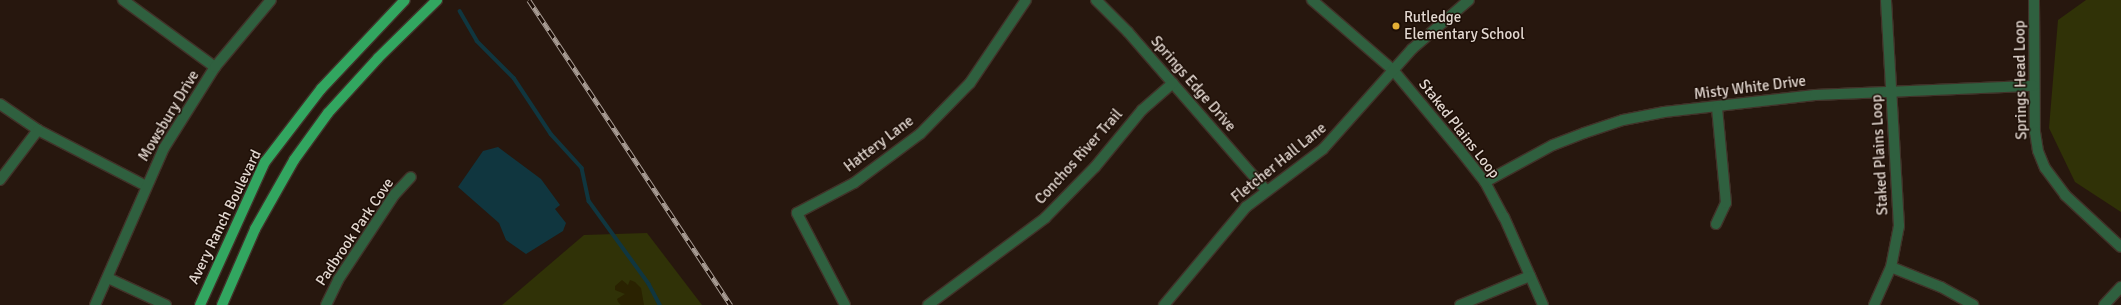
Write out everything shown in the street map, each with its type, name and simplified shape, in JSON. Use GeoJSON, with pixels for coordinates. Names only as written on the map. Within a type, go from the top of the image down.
{"type":"FeatureCollection","features":[{"type":"Feature","properties":{"kind":"main road","name":"Avery Ranch Boulevard"},"geometry":{"type":"LineString","coordinates":[[200,305],[265,162],[321,88],[405,0]]}},
{"type":"Feature","properties":{"kind":"main road"},"geometry":{"type":"LineString","coordinates":[[222,305],[261,215],[294,160],[328,113],[378,58],[437,0]]}},
{"type":"Feature","properties":{"kind":"street"},"geometry":{"type":"LineString","coordinates":[[123,0],[215,67]]}},
{"type":"Feature","properties":{"kind":"street","name":"Mowsbury Drive"},"geometry":{"type":"LineString","coordinates":[[95,305],[164,148],[215,67],[271,0]]}},
{"type":"Feature","properties":{"kind":"street","name":"Hattery Lane"},"geometry":{"type":"LineString","coordinates":[[845,305],[797,214],[854,183],[920,134],[970,83],[1026,0]]}},
{"type":"Feature","properties":{"kind":"street","name":"Springs Edge Drive"},"geometry":{"type":"LineString","coordinates":[[1096,0],[1173,83],[1266,190]]}},
{"type":"Feature","properties":{"kind":"street","name":"Staked Plains Loop"},"geometry":{"type":"LineString","coordinates":[[1312,0],[1393,70],[1485,182],[1543,305]]}},
{"type":"Feature","properties":{"kind":"street","name":"Fletcher Hall Lane"},"geometry":{"type":"LineString","coordinates":[[1164,305],[1228,227],[1266,190],[1323,149],[1393,70],[1432,30],[1469,0]]}},
{"type":"Feature","properties":{"kind":"street","name":"Staked Plains Loop"},"geometry":{"type":"LineString","coordinates":[[1874,305],[1890,267],[1899,226],[1886,0]]}},
{"type":"Feature","properties":{"kind":"street","name":"Springs Head Loop"},"geometry":{"type":"LineString","coordinates":[[2034,0],[2035,132],[2045,168],[2065,196],[2121,247]]}},
{"type":"Feature","properties":{"kind":"street","name":"Conchos River Trail"},"geometry":{"type":"LineString","coordinates":[[928,305],[1045,218],[1095,167],[1142,110],[1173,83]]}},
{"type":"Feature","properties":{"kind":"street","name":"Misty White Drive"},"geometry":{"type":"LineString","coordinates":[[1485,182],[1553,145],[1624,120],[1815,95],[2034,86]]}},
{"type":"Feature","properties":{"kind":"street"},"geometry":{"type":"LineString","coordinates":[[0,104],[38,130],[146,186]]}},
{"type":"Feature","properties":{"kind":"street"},"geometry":{"type":"LineString","coordinates":[[1716,224],[1726,203],[1717,107]]}},
{"type":"Feature","properties":{"kind":"street"},"geometry":{"type":"LineString","coordinates":[[0,180],[38,130]]}},
{"type":"Feature","properties":{"kind":"street","name":"Padbrook Park Cove"},"geometry":{"type":"LineString","coordinates":[[326,305],[338,280],[395,194],[411,177]]}},
{"type":"Feature","properties":{"kind":"street"},"geometry":{"type":"LineString","coordinates":[[1890,267],[1941,287],[1973,305]]}},
{"type":"Feature","properties":{"kind":"street"},"geometry":{"type":"LineString","coordinates":[[1460,305],[1530,276]]}},
{"type":"Feature","properties":{"kind":"street"},"geometry":{"type":"LineString","coordinates":[[108,278],[166,305]]}},
{"type":"Feature","properties":{"kind":"street"},"geometry":{"type":"LineString","coordinates":[[2104,305],[2121,287]]}},
{"type":"Feature","properties":{"kind":"shaded area"},"geometry":{"type":"Polygon","coordinates":[[[2086,0],[2121,0],[2121,212],[2075,182],[2049,128],[2058,20],[2086,0]]]}},
{"type":"Feature","properties":{"kind":"shaded area"},"geometry":{"type":"Polygon","coordinates":[[[647,233],[702,305],[502,305],[584,235],[647,233]]]}},
{"type":"Feature","properties":{"kind":"sand"},"geometry":{"type":"Polygon","coordinates":[[[622,280],[628,285],[630,280],[635,282],[641,288],[644,305],[621,305],[618,302],[617,299],[625,294],[615,290],[615,286],[622,280]]]}},
{"type":"Feature","properties":{"kind":"water"},"geometry":{"type":"Polygon","coordinates":[[[498,147],[541,179],[560,205],[555,209],[566,223],[563,231],[526,254],[506,240],[499,223],[458,187],[483,151],[498,147]]]}},
{"type":"Feature","properties":{"kind":"waterway"},"geometry":{"type":"LineString","coordinates":[[460,11],[477,41],[514,78],[551,134],[582,168],[589,201],[649,284],[660,305]]}},
{"type":"Feature","properties":{"kind":"railway"},"geometry":{"type":"LineString","coordinates":[[529,0],[731,305]]}},
{"type":"Feature","properties":{"kind":"place","name":"Rutledge Elementary School"},"geometry":{"type":"Point","coordinates":[1396,26]}}]}
